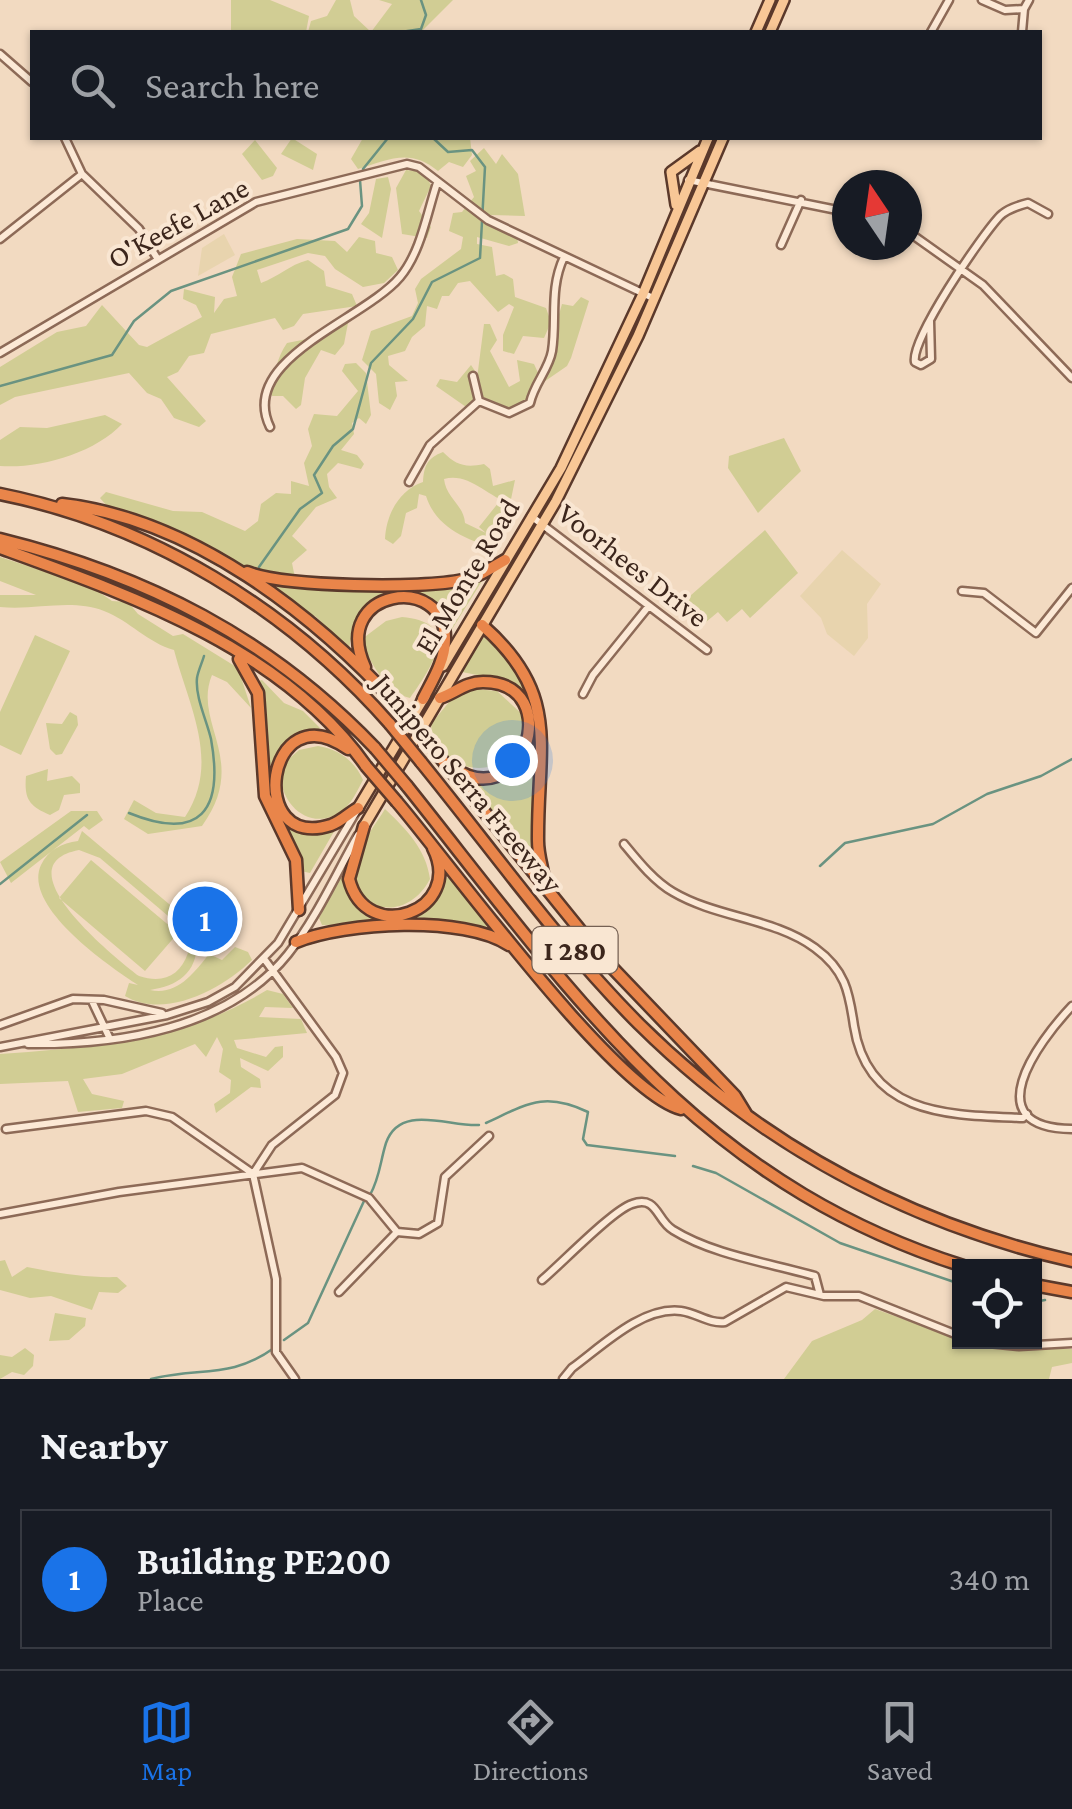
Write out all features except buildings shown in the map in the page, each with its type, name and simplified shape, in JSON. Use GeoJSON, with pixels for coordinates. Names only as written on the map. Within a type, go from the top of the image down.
{"type":"FeatureCollection","features":[{"type":"Feature","properties":{"kind":"highway","name":"Junipero Serra Freeway"},"geometry":{"type":"LineString","coordinates":[[0,494],[41,502],[141,540],[219,580],[319,652],[390,724],[608,990],[668,1052],[749,1119],[813,1160],[922,1215],[1003,1244],[1072,1261]]}},
{"type":"Feature","properties":{"kind":"highway"},"geometry":{"type":"LineString","coordinates":[[41,502],[116,516],[260,577],[302,584],[456,581],[505,560]]}},
{"type":"Feature","properties":{"kind":"highway","name":"Junipero Serra Freeway"},"geometry":{"type":"LineString","coordinates":[[0,539],[124,576],[200,610],[297,676],[375,748],[620,1048],[682,1109],[732,1150],[798,1193],[876,1234],[952,1262]]}},
{"type":"Feature","properties":{"kind":"highway"},"geometry":{"type":"LineString","coordinates":[[0,548],[140,600],[222,646],[298,698],[366,766],[606,1053],[664,1104],[682,1109]]}},
{"type":"Feature","properties":{"kind":"highway"},"geometry":{"type":"LineString","coordinates":[[202,552],[275,596],[371,676],[640,1001],[735,1096],[749,1119]]}},
{"type":"Feature","properties":{"kind":"highway"},"geometry":{"type":"LineString","coordinates":[[371,676],[358,648],[364,616],[384,599],[418,599],[436,613],[446,640],[441,662],[423,700]]}},
{"type":"Feature","properties":{"kind":"highway"},"geometry":{"type":"LineString","coordinates":[[482,625],[519,659],[537,700],[538,852],[545,888]]}},
{"type":"Feature","properties":{"kind":"highway"},"geometry":{"type":"LineString","coordinates":[[222,646],[246,668],[258,693],[264,796],[296,860],[299,910]]}},
{"type":"Feature","properties":{"kind":"highway"},"geometry":{"type":"LineString","coordinates":[[431,746],[460,772],[484,778],[514,766],[530,739],[523,704],[498,684],[472,683],[440,698]]}},
{"type":"Feature","properties":{"kind":"highway"},"geometry":{"type":"LineString","coordinates":[[358,808],[330,825],[304,825],[285,813],[277,801],[274,772],[290,747],[314,738],[339,742],[366,766]]}},
{"type":"Feature","properties":{"kind":"highway"},"geometry":{"type":"LineString","coordinates":[[364,826],[350,863],[352,888],[368,909],[392,918],[420,910],[434,896],[439,881],[436,854],[415,823]]}},
{"type":"Feature","properties":{"kind":"highway"},"geometry":{"type":"LineString","coordinates":[[296,942],[340,927],[467,929],[491,935],[523,957]]}},
{"type":"Feature","properties":{"kind":"highway"},"geometry":{"type":"LineString","coordinates":[[1042,1287],[1072,1292]]}},
{"type":"Feature","properties":{"kind":"main road"},"geometry":{"type":"LineString","coordinates":[[757,30],[770,0]]}},
{"type":"Feature","properties":{"kind":"main road"},"geometry":{"type":"LineString","coordinates":[[771,30],[784,0]]}},
{"type":"Feature","properties":{"kind":"main road"},"geometry":{"type":"LineString","coordinates":[[677,209],[671,172],[702,149],[707,140]]}},
{"type":"Feature","properties":{"kind":"main road","name":"El Monte Road"},"geometry":{"type":"LineString","coordinates":[[364,826],[543,524],[638,336],[722,140]]}},
{"type":"Feature","properties":{"kind":"main road","name":"El Monte Road"},"geometry":{"type":"LineString","coordinates":[[358,808],[561,468],[643,294],[702,149]]}},
{"type":"Feature","properties":{"kind":"street"},"geometry":{"type":"LineString","coordinates":[[932,30],[949,0]]}},
{"type":"Feature","properties":{"kind":"street"},"geometry":{"type":"LineString","coordinates":[[982,0],[1005,10],[1024,10]]}},
{"type":"Feature","properties":{"kind":"street"},"geometry":{"type":"LineString","coordinates":[[1022,30],[1024,10],[1030,0]]}},
{"type":"Feature","properties":{"kind":"street"},"geometry":{"type":"LineString","coordinates":[[0,54],[30,80]]}},
{"type":"Feature","properties":{"kind":"street"},"geometry":{"type":"LineString","coordinates":[[66,140],[82,174],[133,222],[157,258]]}},
{"type":"Feature","properties":{"kind":"street","name":"O'Keefe Lane"},"geometry":{"type":"LineString","coordinates":[[0,353],[256,202],[406,164],[419,167],[488,220],[655,298]]}},
{"type":"Feature","properties":{"kind":"street"},"geometry":{"type":"LineString","coordinates":[[0,239],[82,174]]}},
{"type":"Feature","properties":{"kind":"street"},"geometry":{"type":"LineString","coordinates":[[688,180],[832,208]]}},
{"type":"Feature","properties":{"kind":"street"},"geometry":{"type":"LineString","coordinates":[[270,426],[261,409],[268,378],[402,274],[437,183]]}},
{"type":"Feature","properties":{"kind":"street"},"geometry":{"type":"LineString","coordinates":[[780,245],[801,200]]}},
{"type":"Feature","properties":{"kind":"street"},"geometry":{"type":"LineString","coordinates":[[930,321],[932,359],[921,365],[913,356],[930,321],[1002,214],[1028,203],[1048,214]]}},
{"type":"Feature","properties":{"kind":"street"},"geometry":{"type":"LineString","coordinates":[[922,241],[963,270],[1072,378]]}},
{"type":"Feature","properties":{"kind":"street"},"geometry":{"type":"LineString","coordinates":[[479,401],[509,413],[530,403],[551,354],[554,278],[564,258]]}},
{"type":"Feature","properties":{"kind":"street"},"geometry":{"type":"LineString","coordinates":[[473,376],[479,401]]}},
{"type":"Feature","properties":{"kind":"street"},"geometry":{"type":"LineString","coordinates":[[410,482],[430,445],[479,401]]}},
{"type":"Feature","properties":{"kind":"street","name":"Voorhees Drive"},"geometry":{"type":"LineString","coordinates":[[531,516],[707,650]]}},
{"type":"Feature","properties":{"kind":"street"},"geometry":{"type":"LineString","coordinates":[[962,591],[984,593],[1036,633],[1072,588]]}},
{"type":"Feature","properties":{"kind":"street"},"geometry":{"type":"LineString","coordinates":[[584,694],[593,675],[648,607]]}},
{"type":"Feature","properties":{"kind":"street","name":"El Monte Road"},"geometry":{"type":"LineString","coordinates":[[22,1044],[188,1009],[236,986],[265,960],[358,808]]}},
{"type":"Feature","properties":{"kind":"street","name":"El Monte Road"},"geometry":{"type":"LineString","coordinates":[[0,1047],[109,1037],[214,1013],[273,970],[296,942],[364,826]]}},
{"type":"Feature","properties":{"kind":"street"},"geometry":{"type":"LineString","coordinates":[[624,844],[671,891],[799,937],[828,959],[848,987],[856,1033],[867,1062],[906,1101],[937,1114],[1023,1118],[1028,1114]]}},
{"type":"Feature","properties":{"kind":"street"},"geometry":{"type":"LineString","coordinates":[[253,1174],[272,1145],[334,1095],[344,1077],[336,1056],[265,960]]}},
{"type":"Feature","properties":{"kind":"street"},"geometry":{"type":"LineString","coordinates":[[0,1024],[73,998],[104,1000],[144,1012],[188,1009]]}},
{"type":"Feature","properties":{"kind":"street"},"geometry":{"type":"LineString","coordinates":[[91,1000],[109,1037]]}},
{"type":"Feature","properties":{"kind":"street"},"geometry":{"type":"LineString","coordinates":[[1072,1006],[1020,1078],[1019,1095],[1039,1126],[1072,1128]]}},
{"type":"Feature","properties":{"kind":"street"},"geometry":{"type":"LineString","coordinates":[[0,1016],[10,1018]]}},
{"type":"Feature","properties":{"kind":"street"},"geometry":{"type":"LineString","coordinates":[[6,1130],[146,1111],[172,1117],[253,1174],[276,1279],[276,1352],[294,1379]]}},
{"type":"Feature","properties":{"kind":"street"},"geometry":{"type":"LineString","coordinates":[[0,1214],[253,1174],[316,1171],[369,1198],[396,1232],[414,1235],[438,1223],[445,1177],[489,1136]]}},
{"type":"Feature","properties":{"kind":"street"},"geometry":{"type":"LineString","coordinates":[[542,1280],[623,1208],[643,1202],[657,1208],[667,1226],[686,1236],[815,1276],[820,1295]]}},
{"type":"Feature","properties":{"kind":"street"},"geometry":{"type":"LineString","coordinates":[[339,1292],[396,1232]]}},
{"type":"Feature","properties":{"kind":"street"},"geometry":{"type":"LineString","coordinates":[[564,1379],[572,1368],[650,1315],[683,1310],[715,1323],[726,1322],[786,1287],[820,1295],[858,1296],[952,1333]]}},
{"type":"Feature","properties":{"kind":"street"},"geometry":{"type":"LineString","coordinates":[[1042,1345],[1072,1343]]}},
{"type":"Feature","properties":{"kind":"shaded area"},"geometry":{"type":"Polygon","coordinates":[[[231,0],[270,0],[309,16],[306,30],[231,30],[231,0]]]}},
{"type":"Feature","properties":{"kind":"shaded area"},"geometry":{"type":"Polygon","coordinates":[[[336,0],[350,0],[354,16],[369,30],[309,30],[311,21],[327,16],[336,0]]]}},
{"type":"Feature","properties":{"kind":"shaded area"},"geometry":{"type":"Polygon","coordinates":[[[379,0],[453,0],[423,30],[372,30],[392,4],[379,0]]]}},
{"type":"Feature","properties":{"kind":"shaded area"},"geometry":{"type":"Polygon","coordinates":[[[255,140],[277,168],[273,176],[262,180],[242,154],[255,140]]]}},
{"type":"Feature","properties":{"kind":"shaded area"},"geometry":{"type":"Polygon","coordinates":[[[291,140],[295,140],[317,154],[313,170],[281,154],[291,140]]]}},
{"type":"Feature","properties":{"kind":"shaded area"},"geometry":{"type":"Polygon","coordinates":[[[362,140],[470,140],[472,155],[463,167],[449,162],[438,171],[409,158],[390,159],[358,169],[351,159],[362,140]]]}},
{"type":"Feature","properties":{"kind":"shaded area"},"geometry":{"type":"Polygon","coordinates":[[[484,148],[496,164],[502,154],[518,174],[525,216],[491,215],[488,221],[517,236],[518,243],[509,246],[477,237],[477,244],[492,247],[496,276],[504,274],[513,279],[515,297],[546,308],[551,322],[544,338],[523,336],[514,354],[503,351],[503,335],[514,307],[509,304],[498,312],[470,281],[458,283],[449,296],[442,296],[437,309],[427,306],[425,326],[412,337],[405,351],[388,356],[389,365],[408,381],[395,382],[397,396],[390,410],[379,403],[376,374],[362,360],[371,331],[412,316],[418,303],[415,289],[421,279],[461,249],[463,237],[449,231],[453,213],[462,212],[474,197],[466,176],[476,171],[470,161],[484,148]]]}},
{"type":"Feature","properties":{"kind":"shaded area"},"geometry":{"type":"Polygon","coordinates":[[[406,170],[425,172],[431,186],[419,211],[431,227],[427,238],[402,234],[396,188],[406,170]]]}},
{"type":"Feature","properties":{"kind":"shaded area"},"geometry":{"type":"Polygon","coordinates":[[[388,177],[391,189],[382,238],[361,224],[369,213],[376,179],[388,177]]]}},
{"type":"Feature","properties":{"kind":"shaded area"},"geometry":{"type":"Polygon","coordinates":[[[224,234],[235,255],[198,276],[202,248],[224,234]]]}},
{"type":"Feature","properties":{"kind":"shaded area"},"geometry":{"type":"Polygon","coordinates":[[[359,237],[375,241],[376,253],[392,257],[398,270],[384,283],[363,287],[335,269],[325,256],[308,253],[257,270],[261,283],[308,260],[324,271],[326,286],[352,294],[357,306],[303,314],[294,326],[283,330],[275,318],[211,334],[204,353],[189,356],[178,372],[167,377],[206,421],[199,427],[174,418],[161,399],[147,393],[129,373],[15,397],[0,405],[0,367],[57,332],[86,326],[102,305],[139,345],[147,347],[202,317],[196,305],[183,299],[184,289],[215,297],[214,313],[224,299],[237,296],[232,277],[241,254],[297,239],[335,241],[347,252],[359,237]]]}},
{"type":"Feature","properties":{"kind":"shaded area"},"geometry":{"type":"Polygon","coordinates":[[[581,297],[589,301],[571,358],[567,366],[538,386],[538,394],[514,410],[475,394],[484,324],[490,324],[497,340],[490,351],[509,387],[520,381],[517,360],[534,364],[539,375],[557,345],[554,332],[562,304],[573,306],[581,297]]]}},
{"type":"Feature","properties":{"kind":"shaded area"},"geometry":{"type":"Polygon","coordinates":[[[334,321],[348,323],[344,344],[335,355],[321,350],[305,378],[301,405],[296,409],[283,396],[272,396],[269,386],[287,343],[317,337],[334,321]]]}},
{"type":"Feature","properties":{"kind":"shaded area"},"geometry":{"type":"Polygon","coordinates":[[[356,363],[366,373],[371,415],[366,424],[359,418],[352,423],[354,434],[341,450],[357,455],[364,464],[361,469],[338,463],[327,474],[329,487],[337,498],[316,507],[292,536],[307,550],[292,563],[295,578],[243,568],[173,528],[106,505],[100,498],[106,492],[173,511],[202,512],[245,531],[258,521],[261,504],[276,493],[291,494],[291,481],[309,486],[304,463],[312,446],[308,429],[314,414],[337,416],[358,391],[342,371],[345,364],[356,363]]]}},
{"type":"Feature","properties":{"kind":"shaded area"},"geometry":{"type":"Polygon","coordinates":[[[471,365],[475,371],[469,379],[475,404],[469,409],[436,386],[440,379],[457,382],[471,365]]]}},
{"type":"Feature","properties":{"kind":"shaded area"},"geometry":{"type":"Polygon","coordinates":[[[105,415],[122,424],[82,451],[49,462],[0,466],[0,440],[20,427],[47,428],[105,415]]]}},
{"type":"Feature","properties":{"kind":"shaded area"},"geometry":{"type":"Polygon","coordinates":[[[784,438],[801,471],[758,513],[728,468],[729,456],[784,438]]]}},
{"type":"Feature","properties":{"kind":"shaded area"},"geometry":{"type":"Polygon","coordinates":[[[443,452],[461,464],[484,464],[490,469],[493,486],[515,480],[510,504],[470,482],[444,479],[465,523],[486,533],[479,527],[499,502],[514,513],[495,537],[503,540],[500,549],[455,532],[437,517],[426,496],[419,494],[417,508],[406,513],[401,536],[393,544],[385,539],[395,504],[423,482],[427,463],[443,452]]]}},
{"type":"Feature","properties":{"kind":"shaded area"},"geometry":{"type":"Polygon","coordinates":[[[765,530],[798,573],[750,618],[742,609],[727,622],[718,612],[700,627],[682,603],[765,530]]]}},
{"type":"Feature","properties":{"kind":"shaded area"},"geometry":{"type":"Polygon","coordinates":[[[842,550],[881,584],[867,604],[868,638],[854,656],[827,634],[821,618],[800,596],[842,550]]]}},
{"type":"Feature","properties":{"kind":"shaded area"},"geometry":{"type":"Polygon","coordinates":[[[0,557],[90,586],[112,601],[128,602],[138,614],[173,636],[183,634],[238,668],[251,708],[227,682],[212,675],[209,710],[221,762],[221,781],[215,803],[202,826],[148,834],[124,819],[134,800],[156,813],[185,817],[201,776],[199,734],[174,650],[113,615],[91,607],[0,607],[0,595],[36,595],[0,581],[0,557]]]}},
{"type":"Feature","properties":{"kind":"shaded area"},"geometry":{"type":"Polygon","coordinates":[[[482,581],[449,634],[425,598],[400,592],[400,586],[482,581]]]}},
{"type":"Feature","properties":{"kind":"shaded area"},"geometry":{"type":"Polygon","coordinates":[[[277,587],[391,587],[393,592],[373,601],[361,613],[349,649],[315,616],[301,614],[273,593],[277,587]]]}},
{"type":"Feature","properties":{"kind":"shaded area"},"geometry":{"type":"Polygon","coordinates":[[[402,617],[432,627],[437,637],[433,660],[410,698],[394,690],[380,675],[362,639],[386,621],[402,617]]]}},
{"type":"Feature","properties":{"kind":"shaded area"},"geometry":{"type":"Polygon","coordinates":[[[35,635],[70,651],[21,755],[0,745],[0,712],[35,635]]]}},
{"type":"Feature","properties":{"kind":"shaded area"},"geometry":{"type":"Polygon","coordinates":[[[483,636],[514,664],[532,701],[503,680],[462,672],[483,636]]]}},
{"type":"Feature","properties":{"kind":"shaded area"},"geometry":{"type":"Polygon","coordinates":[[[262,680],[284,703],[303,711],[320,728],[286,747],[270,766],[266,765],[255,682],[262,680]]]}},
{"type":"Feature","properties":{"kind":"shaded area"},"geometry":{"type":"Polygon","coordinates":[[[474,689],[497,691],[523,715],[520,739],[510,755],[496,765],[479,768],[462,765],[447,756],[436,743],[431,724],[454,696],[474,689]]]}},
{"type":"Feature","properties":{"kind":"shaded area"},"geometry":{"type":"Polygon","coordinates":[[[70,712],[77,716],[78,725],[62,754],[56,755],[50,749],[46,723],[62,724],[70,712]]]}},
{"type":"Feature","properties":{"kind":"shaded area"},"geometry":{"type":"Polygon","coordinates":[[[535,728],[533,852],[527,857],[468,778],[512,771],[528,753],[535,728]]]}},
{"type":"Feature","properties":{"kind":"shaded area"},"geometry":{"type":"Polygon","coordinates":[[[318,746],[345,757],[363,780],[345,808],[320,819],[308,817],[289,802],[281,777],[283,764],[299,750],[318,746]]]}},
{"type":"Feature","properties":{"kind":"shaded area"},"geometry":{"type":"Polygon","coordinates":[[[48,769],[47,781],[72,776],[80,784],[80,793],[64,795],[59,810],[50,815],[29,801],[26,784],[26,776],[48,769]]]}},
{"type":"Feature","properties":{"kind":"shaded area"},"geometry":{"type":"Polygon","coordinates":[[[385,809],[420,849],[430,879],[419,895],[391,907],[366,900],[354,875],[359,851],[385,809]]]}},
{"type":"Feature","properties":{"kind":"shaded area"},"geometry":{"type":"Polygon","coordinates":[[[71,811],[97,811],[103,820],[89,830],[84,826],[11,883],[0,862],[71,811]]]}},
{"type":"Feature","properties":{"kind":"shaded area"},"geometry":{"type":"Polygon","coordinates":[[[275,815],[287,823],[336,828],[310,873],[301,871],[275,815]]]}},
{"type":"Feature","properties":{"kind":"shaded area"},"geometry":{"type":"Polygon","coordinates":[[[82,831],[206,935],[197,940],[194,961],[184,976],[150,990],[177,986],[209,954],[222,960],[235,947],[248,952],[252,960],[209,990],[175,1003],[141,1003],[125,996],[129,983],[138,985],[71,933],[55,916],[38,881],[47,855],[78,841],[82,831]],[[79,850],[58,859],[52,873],[57,891],[88,932],[139,976],[170,976],[188,953],[181,927],[100,858],[79,850]]]}},
{"type":"Feature","properties":{"kind":"shaded area"},"geometry":{"type":"Polygon","coordinates":[[[91,860],[178,933],[145,971],[59,898],[91,860]]]}},
{"type":"Feature","properties":{"kind":"shaded area"},"geometry":{"type":"Polygon","coordinates":[[[341,875],[351,898],[380,924],[322,925],[319,918],[341,875]]]}},
{"type":"Feature","properties":{"kind":"shaded area"},"geometry":{"type":"Polygon","coordinates":[[[449,877],[487,922],[486,929],[415,926],[413,917],[435,900],[439,882],[449,877]]]}},
{"type":"Feature","properties":{"kind":"shaded area"},"geometry":{"type":"Polygon","coordinates":[[[267,990],[283,994],[293,1008],[265,1007],[259,1017],[301,1019],[307,1033],[234,1040],[237,1048],[266,1057],[275,1047],[283,1046],[283,1057],[268,1071],[240,1058],[241,1067],[260,1079],[261,1088],[251,1087],[216,1113],[214,1104],[230,1093],[231,1080],[219,1072],[223,1049],[217,1037],[206,1057],[195,1044],[122,1074],[83,1079],[92,1094],[124,1101],[122,1108],[78,1112],[68,1081],[0,1084],[0,1054],[105,1044],[171,1031],[203,1021],[267,990]]]}},
{"type":"Feature","properties":{"kind":"shaded area"},"geometry":{"type":"Polygon","coordinates":[[[5,1260],[12,1277],[27,1267],[117,1277],[127,1286],[118,1293],[99,1292],[92,1310],[51,1296],[30,1298],[0,1290],[0,1261],[5,1260]]]}},
{"type":"Feature","properties":{"kind":"shaded area"},"geometry":{"type":"Polygon","coordinates":[[[875,1309],[952,1336],[952,1349],[1072,1349],[1072,1363],[1052,1367],[1049,1379],[784,1379],[812,1341],[862,1320],[875,1309]]]}},
{"type":"Feature","properties":{"kind":"shaded area"},"geometry":{"type":"Polygon","coordinates":[[[55,1313],[86,1318],[85,1326],[69,1340],[49,1341],[55,1313]]]}},
{"type":"Feature","properties":{"kind":"shaded area"},"geometry":{"type":"Polygon","coordinates":[[[25,1348],[34,1355],[33,1366],[24,1375],[12,1372],[0,1379],[0,1355],[12,1357],[25,1348]]]}},
{"type":"Feature","properties":{"kind":"waterway"},"geometry":{"type":"LineString","coordinates":[[414,30],[421,29],[426,15],[421,0]]}},
{"type":"Feature","properties":{"kind":"waterway"},"geometry":{"type":"LineString","coordinates":[[363,169],[386,140]]}},
{"type":"Feature","properties":{"kind":"waterway"},"geometry":{"type":"LineString","coordinates":[[259,567],[300,509],[322,493],[314,475],[333,446],[353,429],[371,363],[413,319],[432,282],[480,258],[485,167],[472,150],[448,152],[435,140]]}},
{"type":"Feature","properties":{"kind":"waterway"},"geometry":{"type":"LineString","coordinates":[[0,386],[112,355],[134,321],[171,291],[348,229],[362,206],[360,180]]}},
{"type":"Feature","properties":{"kind":"waterway"},"geometry":{"type":"LineString","coordinates":[[129,813],[174,824],[202,814],[209,802],[214,764],[197,685],[204,656]]}},
{"type":"Feature","properties":{"kind":"waterway"},"geometry":{"type":"LineString","coordinates":[[820,866],[845,843],[933,824],[987,794],[1041,776],[1072,759]]}},
{"type":"Feature","properties":{"kind":"waterway"},"geometry":{"type":"LineString","coordinates":[[0,884],[87,815]]}},
{"type":"Feature","properties":{"kind":"waterway"},"geometry":{"type":"LineString","coordinates":[[486,1123],[536,1102],[559,1102],[588,1112],[583,1139],[587,1145],[675,1156]]}},
{"type":"Feature","properties":{"kind":"waterway"},"geometry":{"type":"LineString","coordinates":[[370,1195],[386,1143],[402,1124],[426,1120],[479,1125]]}},
{"type":"Feature","properties":{"kind":"waterway"},"geometry":{"type":"LineString","coordinates":[[693,1166],[716,1173],[840,1243],[952,1281]]}},
{"type":"Feature","properties":{"kind":"waterway"},"geometry":{"type":"LineString","coordinates":[[284,1340],[308,1323],[364,1201]]}},
{"type":"Feature","properties":{"kind":"waterway"},"geometry":{"type":"LineString","coordinates":[[151,1379],[229,1368],[274,1348]]}},
{"type":"Feature","properties":{"kind":"place","name":"Building PE200"},"geometry":{"type":"Point","coordinates":[205,919]}}]}
